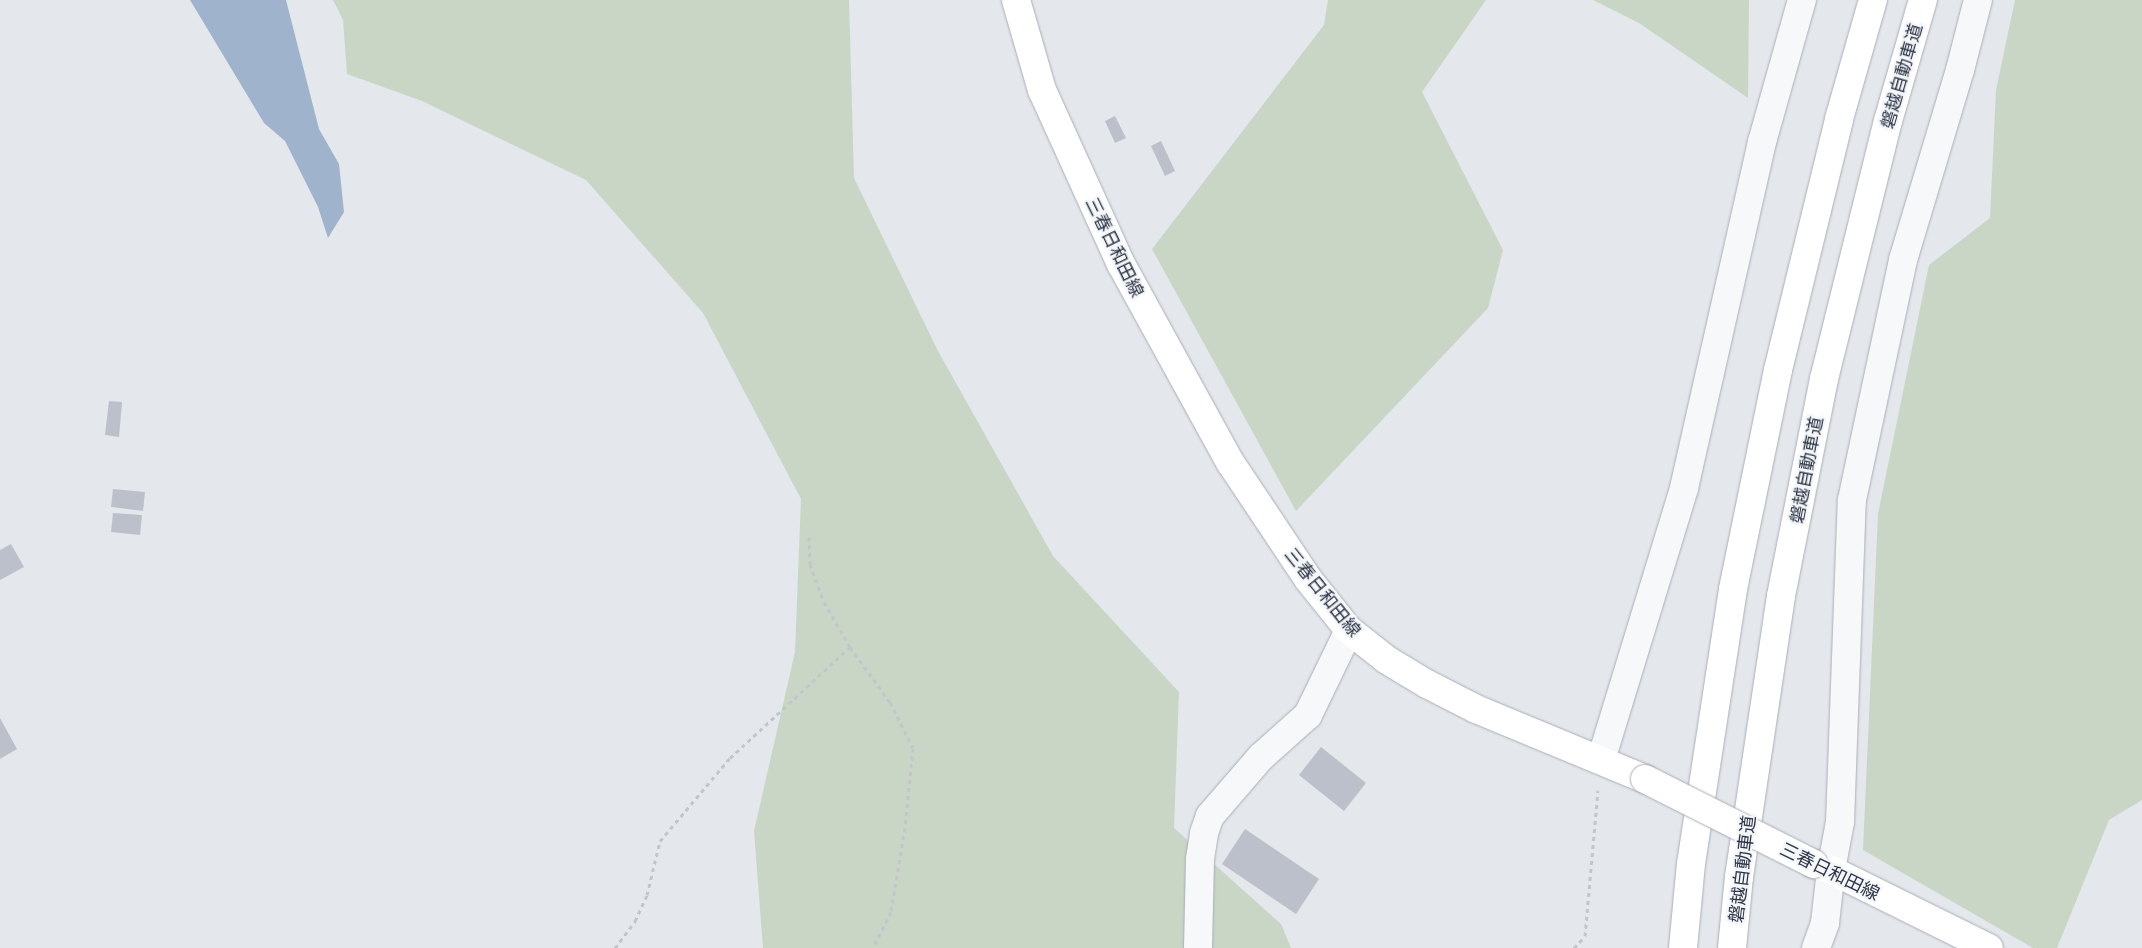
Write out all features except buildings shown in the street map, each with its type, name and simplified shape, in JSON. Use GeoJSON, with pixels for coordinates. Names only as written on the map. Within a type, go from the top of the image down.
{"type":"FeatureCollection","features":[{"type":"Feature","properties":{"kind":"main road","name":"三春日和田線"},"geometry":{"type":"LineString","coordinates":[[1016,0],[1042,90],[1126,272],[1230,462],[1303,571],[1349,630],[1387,660],[1427,684],[1476,709],[1646,779],[1989,948]]}},
{"type":"Feature","properties":{"kind":"main road"},"geometry":{"type":"LineString","coordinates":[[1683,948],[1693,854],[1735,579],[1778,370],[1839,120],[1873,0]]}},
{"type":"Feature","properties":{"kind":"main road","name":"磐越自動車道"},"geometry":{"type":"LineString","coordinates":[[1732,948],[1739,877],[1781,596],[1824,379],[1888,121],[1923,0]]}},
{"type":"Feature","properties":{"kind":"street"},"geometry":{"type":"LineString","coordinates":[[1601,760],[1684,488],[1762,142],[1802,0]]}},
{"type":"Feature","properties":{"kind":"street"},"geometry":{"type":"LineString","coordinates":[[1816,948],[1825,922],[1822,867],[1840,822],[1852,500],[1903,260],[1960,70],[1978,0]]}},
{"type":"Feature","properties":{"kind":"street"},"geometry":{"type":"LineString","coordinates":[[1198,948],[1200,859],[1204,833],[1210,816],[1261,757],[1308,715],[1349,630]]}},
{"type":"Feature","properties":{"kind":"path"},"geometry":{"type":"LineString","coordinates":[[809,537],[810,564],[824,602],[850,646],[890,702],[913,748],[906,828],[892,912],[873,948]]}},
{"type":"Feature","properties":{"kind":"path"},"geometry":{"type":"LineString","coordinates":[[614,948],[635,921],[647,895],[660,841],[730,758],[850,646]]}},
{"type":"Feature","properties":{"kind":"path"},"geometry":{"type":"LineString","coordinates":[[1574,948],[1585,936],[1601,760]]}},
{"type":"Feature","properties":{"kind":"green space"},"geometry":{"type":"Polygon","coordinates":[[[333,0],[849,0],[854,178],[938,351],[1053,556],[1179,692],[1174,828],[1281,924],[1291,948],[763,948],[754,831],[795,652],[801,499],[703,313],[586,180],[422,101],[347,74],[343,20],[333,0]]]}},
{"type":"Feature","properties":{"kind":"green space"},"geometry":{"type":"Polygon","coordinates":[[[1328,0],[1486,0],[1422,92],[1503,250],[1488,308],[1296,511],[1152,249],[1324,25],[1328,0]]]}},
{"type":"Feature","properties":{"kind":"green space"},"geometry":{"type":"Polygon","coordinates":[[[1593,0],[1749,0],[1748,98],[1639,23],[1593,0]]]}},
{"type":"Feature","properties":{"kind":"green space"},"geometry":{"type":"Polygon","coordinates":[[[2015,0],[2142,0],[2142,800],[2109,820],[2057,948],[2033,948],[1863,850],[1878,514],[1929,265],[1990,218],[1996,90],[2015,0]]]}},
{"type":"Feature","properties":{"kind":"water"},"geometry":{"type":"Polygon","coordinates":[[[190,0],[286,0],[319,129],[339,164],[344,212],[328,238],[318,207],[285,141],[264,123],[190,0]]]}}]}
